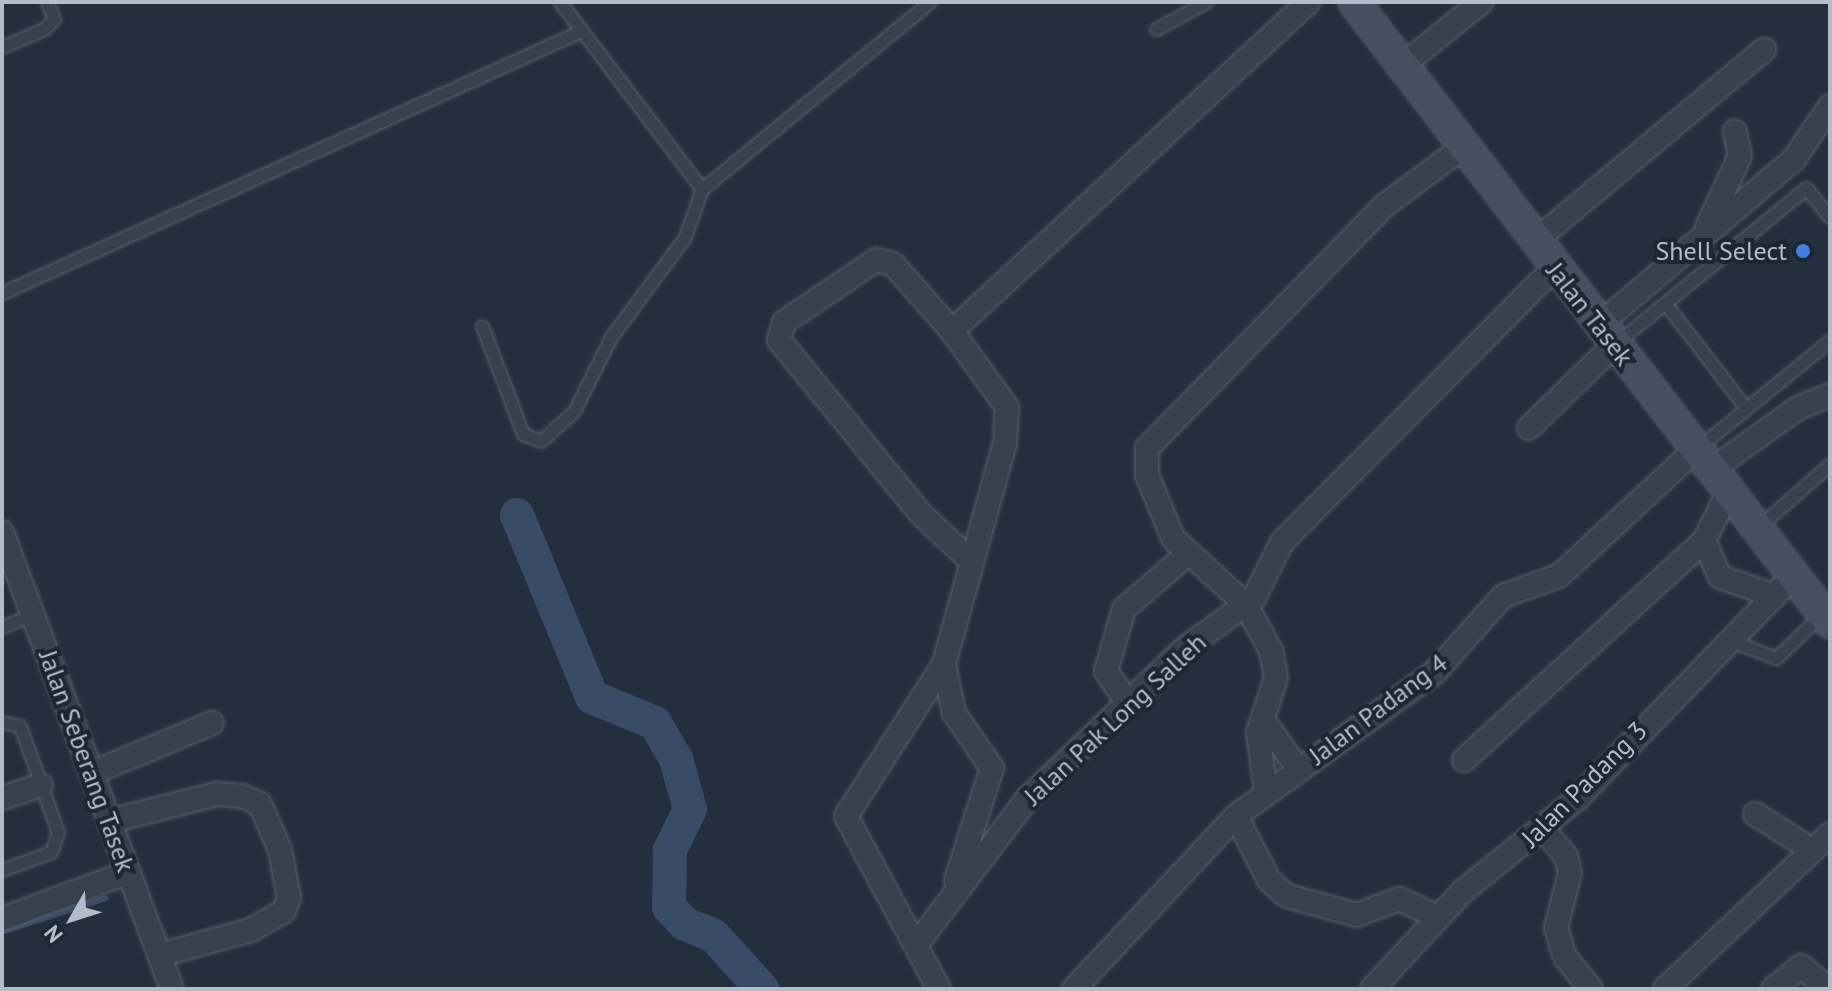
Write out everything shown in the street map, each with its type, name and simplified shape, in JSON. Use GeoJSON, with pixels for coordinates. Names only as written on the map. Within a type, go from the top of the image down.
{"type":"FeatureCollection","features":[{"type":"Feature","properties":{"kind":"main road","name":"Jalan Tasek"},"geometry":{"type":"LineString","coordinates":[[1354,2],[1462,148],[1757,529],[1783,586],[1826,618]]}},
{"type":"Feature","properties":{"kind":"street"},"geometry":{"type":"LineString","coordinates":[[952,331],[1309,2]]}},
{"type":"Feature","properties":{"kind":"street"},"geometry":{"type":"LineString","coordinates":[[1402,66],[1481,2]]}},
{"type":"Feature","properties":{"kind":"street"},"geometry":{"type":"LineString","coordinates":[[1534,242],[1764,50]]}},
{"type":"Feature","properties":{"kind":"street"},"geometry":{"type":"LineString","coordinates":[[1529,428],[1606,335],[1701,239],[1794,159],[1830,106]]}},
{"type":"Feature","properties":{"kind":"street"},"geometry":{"type":"LineString","coordinates":[[1701,239],[1740,156],[1735,132]]}},
{"type":"Feature","properties":{"kind":"street"},"geometry":{"type":"LineString","coordinates":[[1266,790],[1262,719],[1276,678],[1271,651],[1246,605],[1185,556],[1147,475],[1147,448],[1385,205],[1462,148]]}},
{"type":"Feature","properties":{"kind":"street"},"geometry":{"type":"LineString","coordinates":[[939,989],[919,941],[846,816],[944,664],[1009,420],[952,331],[893,264],[876,260],[784,322],[779,340],[921,514],[971,561]]}},
{"type":"Feature","properties":{"kind":"street","name":"Jalan Pak Long Salleh"},"geometry":{"type":"LineString","coordinates":[[919,941],[955,887],[1027,799],[1127,702],[1246,605],[1282,542],[1554,268]]}},
{"type":"Feature","properties":{"kind":"street","name":"Jalan Padang 4"},"geometry":{"type":"LineString","coordinates":[[1074,989],[1236,816],[1266,790],[1299,770],[1436,671],[1503,596],[1559,576],[1798,408],[1830,395]]}},
{"type":"Feature","properties":{"kind":"street"},"geometry":{"type":"LineString","coordinates":[[1711,471],[1704,541],[1720,577],[1783,586]]}},
{"type":"Feature","properties":{"kind":"street","name":"Jalan Seberang Tasek"},"geometry":{"type":"LineString","coordinates":[[2,532],[172,989]]}},
{"type":"Feature","properties":{"kind":"street"},"geometry":{"type":"LineString","coordinates":[[1464,760],[1704,541]]}},
{"type":"Feature","properties":{"kind":"street"},"geometry":{"type":"LineString","coordinates":[[1127,702],[1106,671],[1124,609],[1185,556]]}},
{"type":"Feature","properties":{"kind":"street","name":"Jalan Padang 3"},"geometry":{"type":"LineString","coordinates":[[1372,989],[1438,917],[1544,830],[1725,638],[1783,586]]}},
{"type":"Feature","properties":{"kind":"street"},"geometry":{"type":"LineString","coordinates":[[944,664],[954,713],[992,768],[955,887]]}},
{"type":"Feature","properties":{"kind":"street"},"geometry":{"type":"LineString","coordinates":[[1262,719],[1299,770]]}},
{"type":"Feature","properties":{"kind":"street"},"geometry":{"type":"LineString","coordinates":[[92,773],[212,723]]}},
{"type":"Feature","properties":{"kind":"street"},"geometry":{"type":"LineString","coordinates":[[2,798],[41,785]]}},
{"type":"Feature","properties":{"kind":"street"},"geometry":{"type":"LineString","coordinates":[[110,821],[217,794],[260,804],[280,850],[289,898],[284,911],[251,930],[160,955]]}},
{"type":"Feature","properties":{"kind":"street"},"geometry":{"type":"LineString","coordinates":[[1755,814],[1812,850]]}},
{"type":"Feature","properties":{"kind":"street"},"geometry":{"type":"LineString","coordinates":[[1236,816],[1269,880],[1287,896],[1357,915],[1399,899],[1438,917]]}},
{"type":"Feature","properties":{"kind":"street"},"geometry":{"type":"LineString","coordinates":[[1544,830],[1570,873],[1556,928],[1565,957],[1591,989]]}},
{"type":"Feature","properties":{"kind":"street"},"geometry":{"type":"LineString","coordinates":[[1665,989],[1830,834]]}},
{"type":"Feature","properties":{"kind":"street"},"geometry":{"type":"LineString","coordinates":[[2,919],[129,872]]}},
{"type":"Feature","properties":{"kind":"street"},"geometry":{"type":"LineString","coordinates":[[1773,989],[1801,966],[1828,989]]}},
{"type":"Feature","properties":{"kind":"lane"},"geometry":{"type":"LineString","coordinates":[[2,47],[44,29],[54,19],[47,2]]}},
{"type":"Feature","properties":{"kind":"lane"},"geometry":{"type":"LineString","coordinates":[[560,2],[702,189]]}},
{"type":"Feature","properties":{"kind":"lane"},"geometry":{"type":"LineString","coordinates":[[482,326],[523,434],[541,441],[574,411],[611,337],[685,237],[702,189],[930,2]]}},
{"type":"Feature","properties":{"kind":"lane"},"geometry":{"type":"LineString","coordinates":[[1156,29],[1206,2]]}},
{"type":"Feature","properties":{"kind":"lane"},"geometry":{"type":"LineString","coordinates":[[2,293],[581,31]]}},
{"type":"Feature","properties":{"kind":"lane"},"geometry":{"type":"LineString","coordinates":[[1606,335],[1665,303],[1806,188],[1830,218]]}},
{"type":"Feature","properties":{"kind":"lane"},"geometry":{"type":"LineString","coordinates":[[1665,303],[1746,408]]}},
{"type":"Feature","properties":{"kind":"lane"},"geometry":{"type":"LineString","coordinates":[[1711,471],[1746,408],[1830,340]]}},
{"type":"Feature","properties":{"kind":"lane"},"geometry":{"type":"LineString","coordinates":[[1757,529],[1830,464]]}},
{"type":"Feature","properties":{"kind":"lane"},"geometry":{"type":"LineString","coordinates":[[2,627],[33,614]]}},
{"type":"Feature","properties":{"kind":"lane"},"geometry":{"type":"LineString","coordinates":[[1725,638],[1776,658],[1826,618]]}},
{"type":"Feature","properties":{"kind":"lane"},"geometry":{"type":"LineString","coordinates":[[2,722],[20,726],[58,844],[2,870]]}},
{"type":"Feature","properties":{"kind":"waterway"},"geometry":{"type":"LineString","coordinates":[[517,515],[592,697],[655,723],[676,759],[690,809],[670,850],[669,907],[685,924],[714,936],[762,989]]}},
{"type":"Feature","properties":{"kind":"waterway"},"geometry":{"type":"LineString","coordinates":[[2,932],[106,898]]}},
{"type":"Feature","properties":{"kind":"place","name":"Shell Select"},"geometry":{"type":"Point","coordinates":[1803,251]}}]}
